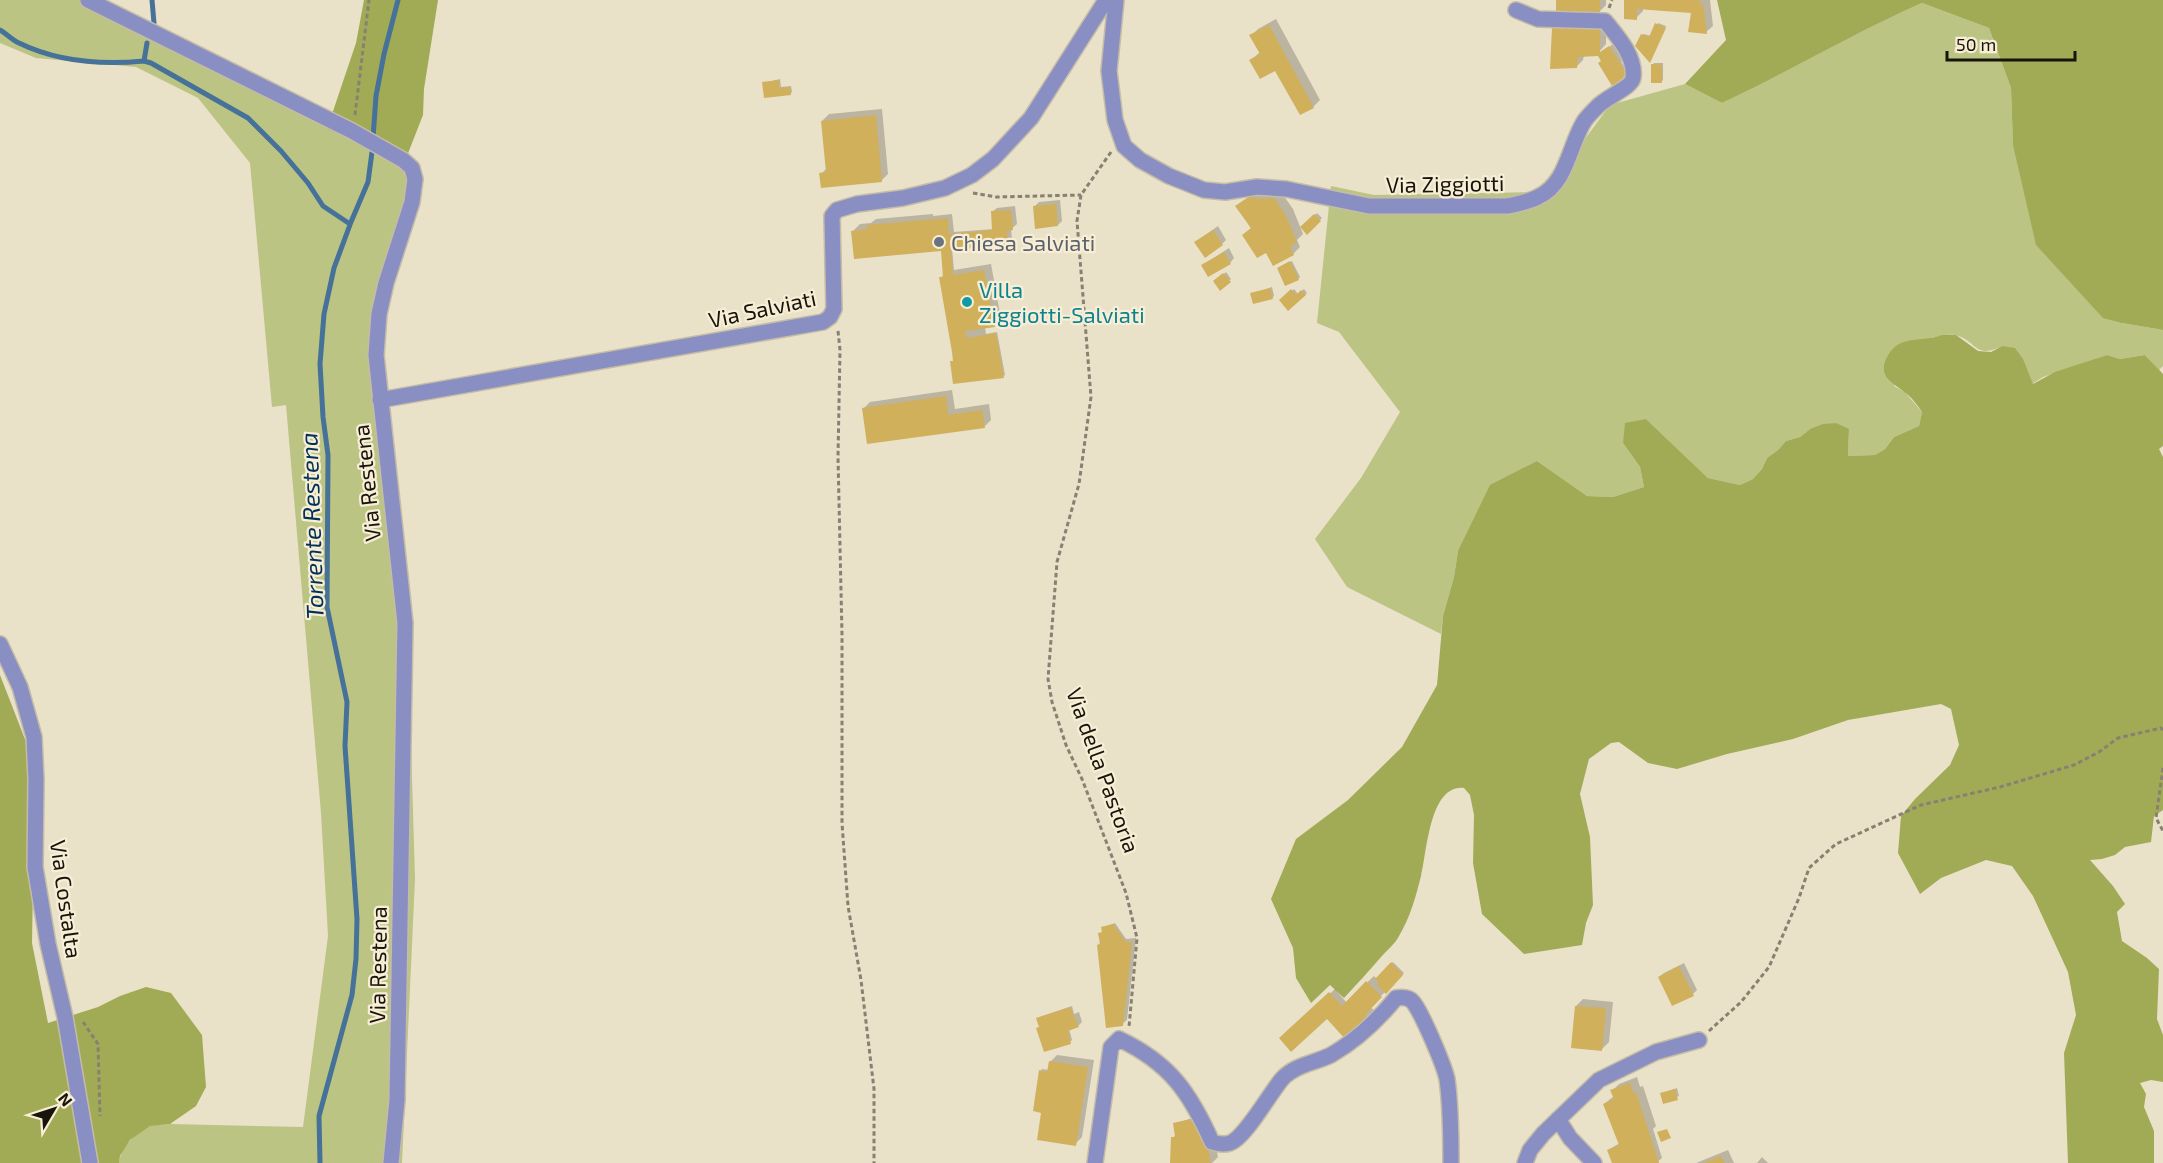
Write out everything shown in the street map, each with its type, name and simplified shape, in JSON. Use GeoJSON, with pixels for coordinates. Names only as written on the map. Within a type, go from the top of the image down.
{"type":"FeatureCollection","features":[{"type":"Feature","properties":{"kind":"street","name":"Via Restena"},"geometry":{"type":"LineString","coordinates":[[88,0],[352,131],[403,160],[412,168],[415,179],[412,202],[379,314],[376,355],[405,623],[397,1100],[391,1163]]}},
{"type":"Feature","properties":{"kind":"street","name":"Via Salviati"},"geometry":{"type":"LineString","coordinates":[[380,400],[823,322],[830,317],[834,309],[832,216],[837,210],[857,204],[903,198],[945,188],[972,175],[993,159],[1030,118],[1106,0]]}},
{"type":"Feature","properties":{"kind":"street"},"geometry":{"type":"LineString","coordinates":[[1116,0],[1109,71],[1114,120],[1124,146]]}},
{"type":"Feature","properties":{"kind":"street","name":"Via Ziggiotti"},"geometry":{"type":"LineString","coordinates":[[1124,146],[1140,160],[1169,176],[1204,190],[1225,192],[1257,187],[1286,189],[1369,206],[1507,206],[1524,203],[1540,196],[1554,184],[1563,172],[1585,120],[1601,102],[1631,83],[1634,77],[1631,59],[1621,41],[1605,21],[1538,19],[1516,10]]}},
{"type":"Feature","properties":{"kind":"street","name":"Via Costalta"},"geometry":{"type":"LineString","coordinates":[[0,644],[20,687],[34,737],[35,867],[48,944],[65,1017],[90,1163]]}},
{"type":"Feature","properties":{"kind":"street"},"geometry":{"type":"LineString","coordinates":[[1095,1163],[1111,1047],[1119,1040],[1139,1050],[1178,1082],[1192,1100],[1212,1142],[1232,1143],[1241,1135],[1283,1078],[1294,1069],[1328,1056],[1350,1044],[1382,1015],[1396,998],[1405,997],[1412,1001],[1421,1017],[1446,1076],[1450,1109],[1451,1163]]}},
{"type":"Feature","properties":{"kind":"street"},"geometry":{"type":"LineString","coordinates":[[1525,1163],[1530,1150],[1543,1134],[1599,1080],[1656,1052],[1699,1040]]}},
{"type":"Feature","properties":{"kind":"street"},"geometry":{"type":"LineString","coordinates":[[1558,1119],[1570,1138],[1594,1163]]}},
{"type":"Feature","properties":{"kind":"path"},"geometry":{"type":"LineString","coordinates":[[352,131],[369,0]]}},
{"type":"Feature","properties":{"kind":"path"},"geometry":{"type":"LineString","coordinates":[[945,188],[996,197],[1082,195],[1110,153],[1124,146]]}},
{"type":"Feature","properties":{"kind":"path","name":"Via della Pastoria"},"geometry":{"type":"LineString","coordinates":[[1082,195],[1077,221],[1091,397],[1079,484],[1057,562],[1048,679],[1052,702],[1066,745],[1082,779],[1126,892],[1137,938],[1128,1043]]}},
{"type":"Feature","properties":{"kind":"path"},"geometry":{"type":"LineString","coordinates":[[823,322],[837,329],[840,337],[838,457],[842,646],[842,822],[848,906],[861,980],[874,1089],[874,1163]]}},
{"type":"Feature","properties":{"kind":"path"},"geometry":{"type":"LineString","coordinates":[[1699,1040],[1741,1002],[1769,967],[1809,868],[1836,844],[1921,805],[2000,787],[2074,765],[2099,752],[2118,738],[2146,730],[2161,728],[2163,730]]}},
{"type":"Feature","properties":{"kind":"path"},"geometry":{"type":"LineString","coordinates":[[2163,768],[2156,818],[2163,831]]}},
{"type":"Feature","properties":{"kind":"path"},"geometry":{"type":"LineString","coordinates":[[82,1020],[98,1044],[100,1120]]}},
{"type":"Feature","properties":{"kind":"green space"},"geometry":{"type":"Polygon","coordinates":[[[0,0],[88,0],[163,35],[304,117],[405,161],[417,180],[376,335],[408,640],[415,879],[402,1163],[119,1163],[130,1141],[139,1132],[152,1125],[303,1127],[328,936],[321,813],[286,405],[272,407],[250,163],[198,98],[136,67],[36,58],[0,43],[0,0]]]}},
{"type":"Feature","properties":{"kind":"green space"},"geometry":{"type":"Polygon","coordinates":[[[364,0],[438,0],[424,89],[423,115],[405,161],[327,129],[356,43],[364,0]]]}},
{"type":"Feature","properties":{"kind":"green space"},"geometry":{"type":"Polygon","coordinates":[[[1717,0],[2163,0],[2163,330],[2103,318],[2036,245],[2013,145],[2011,88],[1989,28],[1922,3],[1722,103],[1685,84],[1726,40],[1717,0]]]}},
{"type":"Feature","properties":{"kind":"green space"},"geometry":{"type":"Polygon","coordinates":[[[1922,3],[1989,28],[2011,88],[2013,145],[2122,323],[2163,330],[2163,366],[2159,370],[2145,355],[2120,359],[2107,355],[2043,377],[2032,384],[2027,372],[2002,346],[1993,350],[1981,350],[1955,335],[1916,340],[1894,386],[1905,392],[1922,412],[1919,426],[1894,437],[1885,449],[1875,455],[1848,456],[1849,429],[1810,429],[1800,437],[1786,441],[1767,458],[1762,469],[1753,479],[1740,485],[1708,478],[1646,419],[1623,443],[1640,467],[1644,487],[1613,497],[1587,496],[1537,461],[1458,551],[1441,634],[1347,587],[1315,539],[1361,478],[1400,412],[1339,332],[1317,323],[1331,186],[1374,195],[1540,192],[1582,143],[1610,105],[1685,84],[1722,103],[1922,3]]]}},
{"type":"Feature","properties":{"kind":"green space"},"geometry":{"type":"Polygon","coordinates":[[[1942,335],[1956,335],[1978,351],[1991,352],[2002,346],[2015,348],[2023,359],[2033,384],[2055,372],[2107,355],[2120,359],[2145,355],[2163,374],[2163,446],[2159,449],[2163,457],[2163,810],[2154,816],[2151,842],[2125,847],[2115,855],[2090,860],[2113,886],[2125,904],[2117,912],[2122,941],[2159,969],[2157,1019],[2163,1035],[2163,1082],[2151,1080],[2140,1083],[2146,1094],[2144,1107],[2154,1131],[2154,1163],[2068,1163],[2064,1053],[2076,1015],[2068,972],[2033,896],[2012,866],[1986,860],[1941,878],[1920,894],[1898,853],[1901,816],[1950,765],[1959,745],[1951,709],[1941,704],[1848,720],[1793,739],[1727,754],[1677,769],[1648,763],[1619,742],[1611,743],[1589,759],[1580,794],[1590,837],[1593,905],[1586,923],[1582,945],[1524,954],[1482,914],[1473,863],[1474,815],[1470,795],[1464,788],[1452,790],[1443,797],[1437,808],[1428,837],[1415,899],[1397,939],[1344,998],[1330,985],[1311,1003],[1296,978],[1293,948],[1271,899],[1296,839],[1348,800],[1402,747],[1437,685],[1443,616],[1454,577],[1458,551],[1490,485],[1537,461],[1587,496],[1613,497],[1644,487],[1640,467],[1623,443],[1625,423],[1646,419],[1708,478],[1740,485],[1753,479],[1762,469],[1767,458],[1786,441],[1800,437],[1810,429],[1823,424],[1836,423],[1849,429],[1848,456],[1875,455],[1885,449],[1894,437],[1919,426],[1922,412],[1903,390],[1889,380],[1884,370],[1887,357],[1901,343],[1942,335]]]}},
{"type":"Feature","properties":{"kind":"green space"},"geometry":{"type":"Polygon","coordinates":[[[0,675],[35,765],[32,943],[48,1023],[98,1007],[146,987],[171,993],[202,1035],[206,1087],[196,1106],[170,1124],[150,1126],[130,1140],[120,1156],[119,1163],[0,1163],[0,675]]]}},
{"type":"Feature","properties":{"kind":"building"},"geometry":{"type":"Polygon","coordinates":[[[1556,0],[1600,0],[1600,13],[1556,12],[1556,0]]]}},
{"type":"Feature","properties":{"kind":"building"},"geometry":{"type":"Polygon","coordinates":[[[1624,0],[1700,0],[1699,4],[1703,4],[1707,34],[1688,32],[1691,13],[1637,9],[1637,20],[1624,19],[1624,0]]]}},
{"type":"Feature","properties":{"kind":"building"},"geometry":{"type":"Polygon","coordinates":[[[1655,23],[1666,28],[1650,63],[1635,46],[1641,34],[1649,37],[1655,23]]]}},
{"type":"Feature","properties":{"kind":"building"},"geometry":{"type":"Polygon","coordinates":[[[1269,25],[1314,108],[1300,115],[1275,71],[1260,79],[1249,60],[1260,54],[1249,35],[1269,25]]]}},
{"type":"Feature","properties":{"kind":"building"},"geometry":{"type":"Polygon","coordinates":[[[1586,26],[1600,28],[1600,52],[1609,46],[1629,77],[1612,86],[1598,63],[1601,61],[1598,56],[1578,57],[1577,68],[1550,69],[1552,28],[1586,26]]]}},
{"type":"Feature","properties":{"kind":"building"},"geometry":{"type":"Polygon","coordinates":[[[1651,64],[1662,65],[1662,83],[1651,83],[1651,64]]]}},
{"type":"Feature","properties":{"kind":"building"},"geometry":{"type":"Polygon","coordinates":[[[779,80],[779,88],[790,87],[791,95],[764,98],[762,82],[779,80]]]}},
{"type":"Feature","properties":{"kind":"building"},"geometry":{"type":"Polygon","coordinates":[[[876,115],[882,182],[821,188],[819,173],[826,172],[821,121],[876,115]]]}},
{"type":"Feature","properties":{"kind":"building"},"geometry":{"type":"Polygon","coordinates":[[[1253,194],[1256,199],[1274,198],[1286,216],[1297,242],[1290,246],[1294,255],[1273,266],[1266,253],[1257,258],[1242,235],[1251,228],[1235,206],[1253,194]]]}},
{"type":"Feature","properties":{"kind":"building"},"geometry":{"type":"Polygon","coordinates":[[[1056,204],[1058,226],[1035,229],[1033,206],[1056,204]]]}},
{"type":"Feature","properties":{"kind":"building"},"geometry":{"type":"Polygon","coordinates":[[[1011,210],[1013,230],[1007,231],[1008,245],[951,250],[953,275],[984,270],[995,327],[965,331],[967,338],[996,333],[1004,378],[953,384],[950,361],[953,361],[952,352],[939,277],[943,277],[941,251],[854,259],[851,231],[867,229],[867,225],[948,218],[949,234],[992,230],[991,211],[1011,210]]]}},
{"type":"Feature","properties":{"kind":"building"},"geometry":{"type":"Polygon","coordinates":[[[1314,214],[1321,221],[1307,235],[1300,227],[1314,214]]]}},
{"type":"Feature","properties":{"kind":"building"},"geometry":{"type":"Polygon","coordinates":[[[1213,230],[1223,245],[1205,258],[1194,242],[1213,230]]]}},
{"type":"Feature","properties":{"kind":"building"},"geometry":{"type":"Polygon","coordinates":[[[1224,252],[1231,264],[1208,277],[1201,265],[1224,252]]]}},
{"type":"Feature","properties":{"kind":"building"},"geometry":{"type":"Polygon","coordinates":[[[1290,261],[1299,280],[1285,286],[1277,268],[1290,261]]]}},
{"type":"Feature","properties":{"kind":"building"},"geometry":{"type":"Polygon","coordinates":[[[1223,273],[1231,282],[1220,291],[1213,281],[1223,273]]]}},
{"type":"Feature","properties":{"kind":"building"},"geometry":{"type":"Polygon","coordinates":[[[1270,288],[1273,299],[1253,304],[1250,293],[1270,288]]]}},
{"type":"Feature","properties":{"kind":"building"},"geometry":{"type":"Polygon","coordinates":[[[1291,289],[1296,295],[1301,290],[1306,295],[1288,311],[1279,300],[1291,289]]]}},
{"type":"Feature","properties":{"kind":"building"},"geometry":{"type":"Polygon","coordinates":[[[946,396],[948,415],[982,410],[985,428],[867,444],[862,408],[946,396]]]}},
{"type":"Feature","properties":{"kind":"building"},"geometry":{"type":"Polygon","coordinates":[[[1113,924],[1126,942],[1132,942],[1123,1026],[1106,1028],[1097,945],[1100,944],[1098,933],[1102,932],[1101,927],[1113,924]]]}},
{"type":"Feature","properties":{"kind":"building"},"geometry":{"type":"Polygon","coordinates":[[[1391,962],[1403,975],[1386,994],[1377,985],[1379,983],[1375,979],[1391,962]]]}},
{"type":"Feature","properties":{"kind":"building"},"geometry":{"type":"Polygon","coordinates":[[[1679,966],[1694,996],[1672,1006],[1658,977],[1679,966]]]}},
{"type":"Feature","properties":{"kind":"building"},"geometry":{"type":"Polygon","coordinates":[[[1366,981],[1382,997],[1365,1015],[1369,1019],[1346,1040],[1327,1019],[1291,1052],[1279,1038],[1329,992],[1342,1006],[1366,981]]]}},
{"type":"Feature","properties":{"kind":"building"},"geometry":{"type":"Polygon","coordinates":[[[1575,1006],[1606,1008],[1602,1051],[1571,1048],[1575,1006]]]}},
{"type":"Feature","properties":{"kind":"building"},"geometry":{"type":"Polygon","coordinates":[[[1070,1007],[1079,1027],[1068,1031],[1071,1044],[1044,1052],[1036,1028],[1039,1027],[1036,1018],[1070,1007]]]}},
{"type":"Feature","properties":{"kind":"building"},"geometry":{"type":"Polygon","coordinates":[[[1049,1061],[1088,1067],[1076,1146],[1037,1140],[1041,1113],[1033,1111],[1039,1070],[1047,1072],[1049,1061]]]}},
{"type":"Feature","properties":{"kind":"building"},"geometry":{"type":"Polygon","coordinates":[[[1630,1083],[1633,1093],[1636,1092],[1659,1163],[1612,1163],[1607,1150],[1619,1145],[1603,1104],[1614,1099],[1610,1090],[1630,1083]]]}},
{"type":"Feature","properties":{"kind":"building"},"geometry":{"type":"Polygon","coordinates":[[[1675,1089],[1678,1100],[1663,1104],[1660,1093],[1675,1089]]]}},
{"type":"Feature","properties":{"kind":"building"},"geometry":{"type":"Polygon","coordinates":[[[1191,1119],[1192,1123],[1197,1121],[1205,1135],[1211,1163],[1170,1163],[1171,1137],[1175,1137],[1173,1123],[1191,1119]]]}},
{"type":"Feature","properties":{"kind":"building"},"geometry":{"type":"Polygon","coordinates":[[[1667,1129],[1671,1138],[1661,1142],[1657,1132],[1667,1129]]]}},
{"type":"Feature","properties":{"kind":"building"},"geometry":{"type":"Polygon","coordinates":[[[1721,1156],[1724,1163],[1704,1163],[1721,1156]]]}},
{"type":"Feature","properties":{"kind":"waterway"},"geometry":{"type":"LineString","coordinates":[[152,0],[154,23]]}},
{"type":"Feature","properties":{"kind":"waterway","name":"Torrente Restena"},"geometry":{"type":"LineString","coordinates":[[320,1163],[319,1116],[352,995],[357,919],[345,746],[347,702],[327,607],[328,455],[320,364],[324,314],[334,268],[368,182],[376,96],[398,0]]}},
{"type":"Feature","properties":{"kind":"waterway"},"geometry":{"type":"LineString","coordinates":[[0,30],[19,43],[65,58],[112,63],[144,61]]}},
{"type":"Feature","properties":{"kind":"waterway"},"geometry":{"type":"LineString","coordinates":[[147,43],[144,61],[248,118],[281,151],[308,183],[323,206],[350,224]]}},
{"type":"Feature","properties":{"kind":"place","name":"Chiesa Salviati"},"geometry":{"type":"Point","coordinates":[939,242]}},
{"type":"Feature","properties":{"kind":"place","name":"Villa Ziggiotti-Salviati"},"geometry":{"type":"Point","coordinates":[967,302]}}]}
